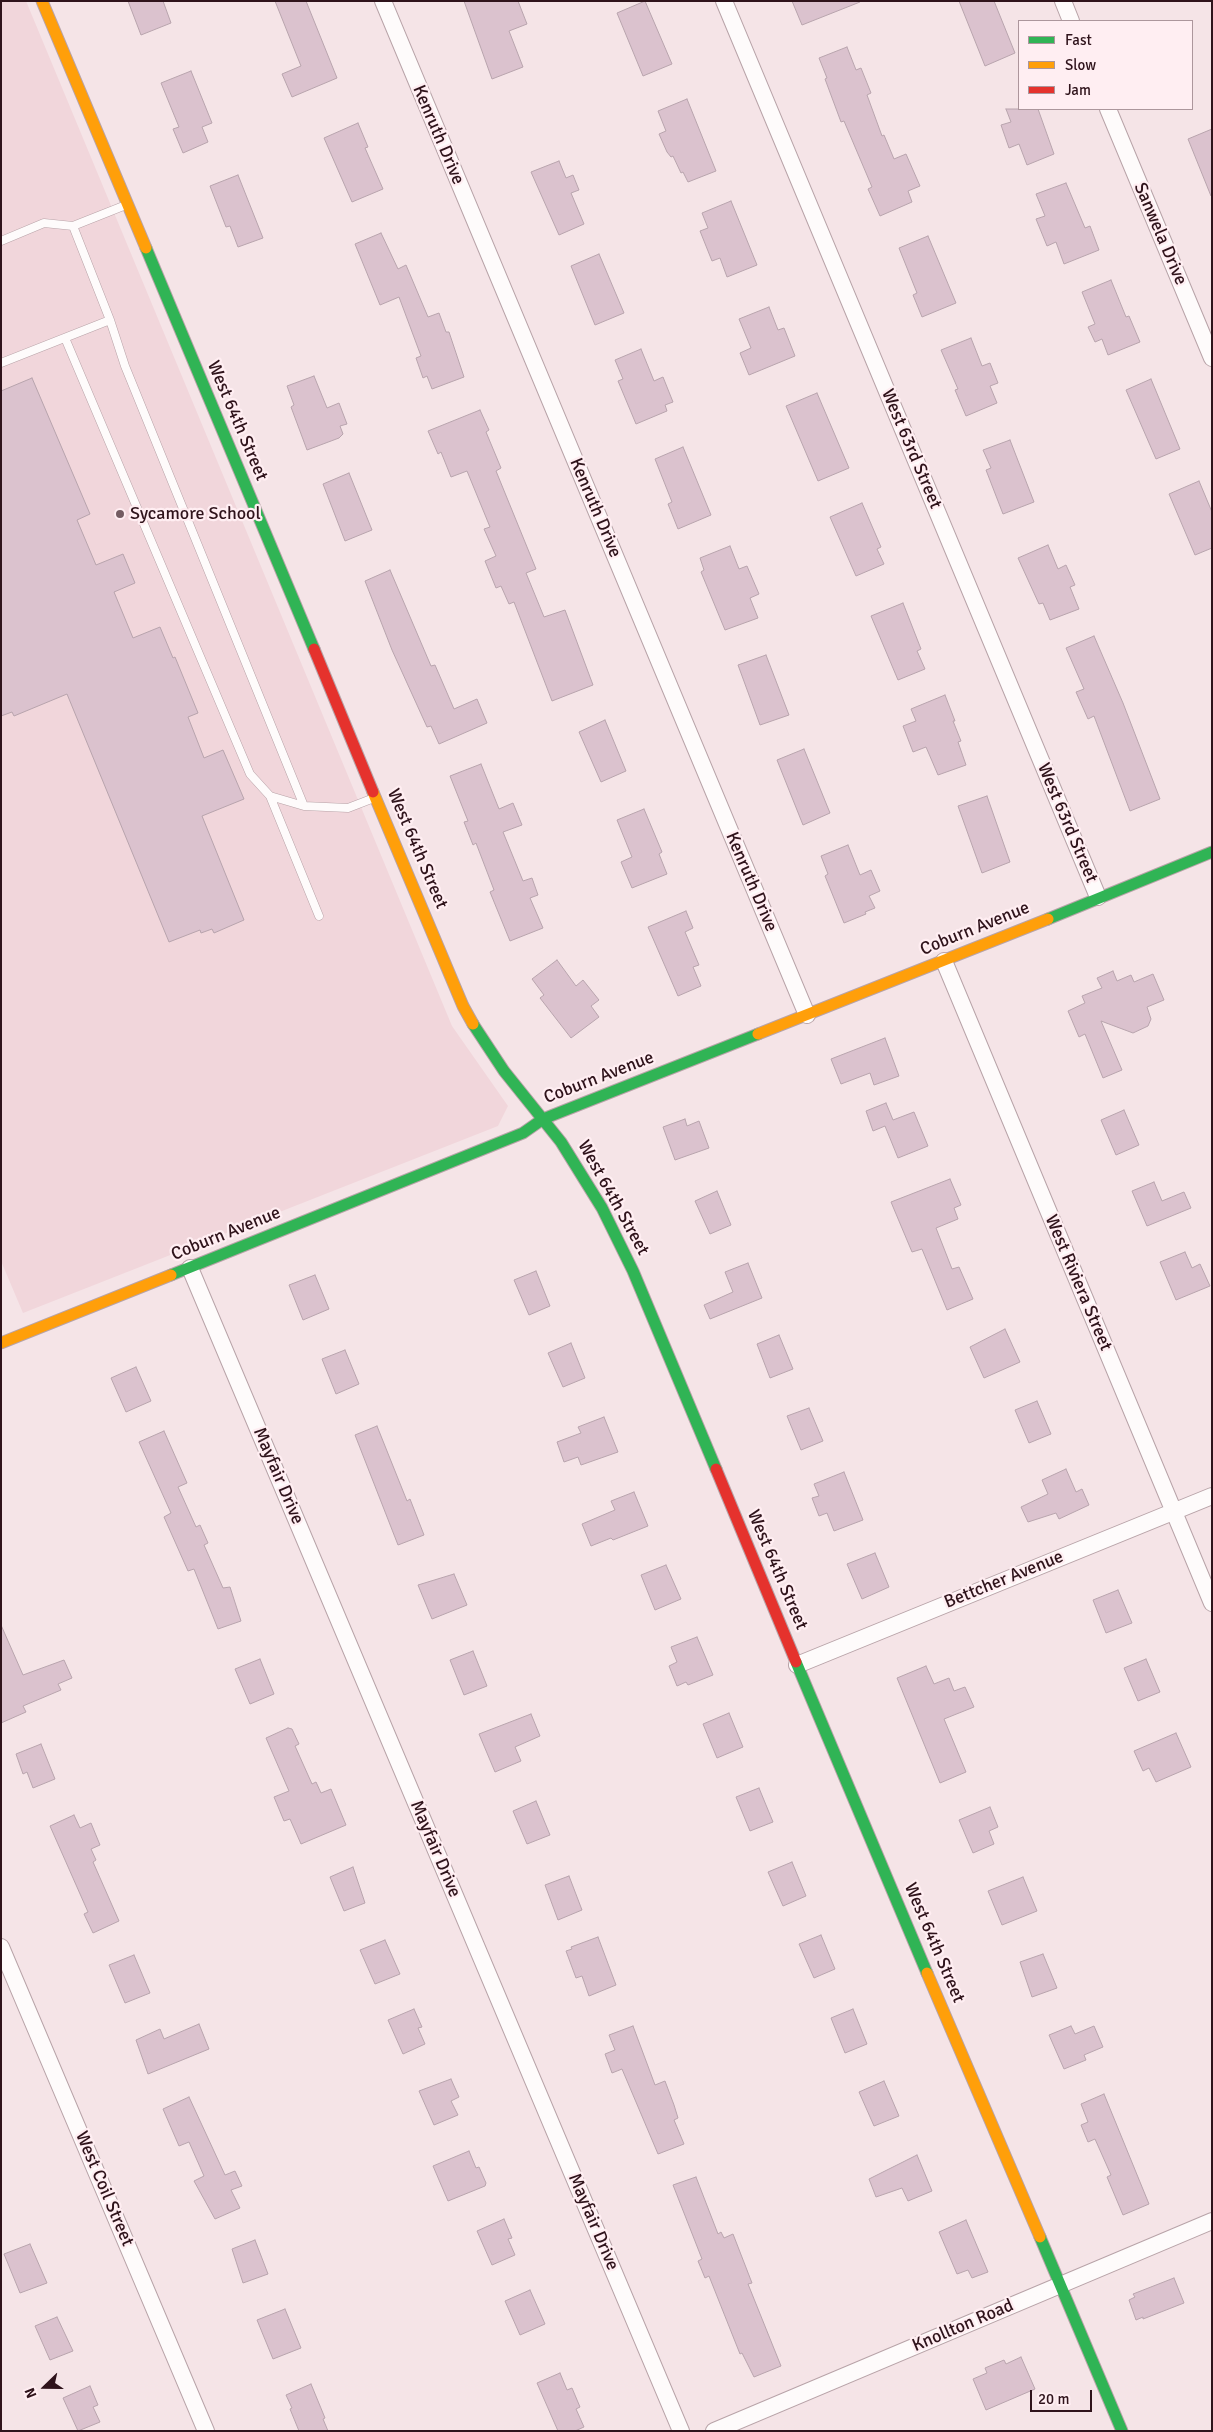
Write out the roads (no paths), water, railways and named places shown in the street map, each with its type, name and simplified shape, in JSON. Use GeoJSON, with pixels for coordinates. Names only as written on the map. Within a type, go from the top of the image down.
{"type":"FeatureCollection","features":[{"type":"Feature","properties":{"kind":"street","name":"West 64th Street"},"geometry":{"type":"LineString","coordinates":[[42,1],[463,1006],[480,1037],[504,1071],[543,1119],[602,1208],[634,1271],[797,1665],[1122,2431]]}},
{"type":"Feature","properties":{"kind":"street","name":"Kenruth Drive"},"geometry":{"type":"LineString","coordinates":[[383,1],[807,1015]]}},
{"type":"Feature","properties":{"kind":"street","name":"West 63rd Street"},"geometry":{"type":"LineString","coordinates":[[724,1],[1098,897]]}},
{"type":"Feature","properties":{"kind":"street"},"geometry":{"type":"LineString","coordinates":[[1063,1],[1071,20]]}},
{"type":"Feature","properties":{"kind":"street","name":"Sanwela Drive"},"geometry":{"type":"LineString","coordinates":[[1108,110],[1212,358]]}},
{"type":"Feature","properties":{"kind":"street","name":"Coburn Avenue"},"geometry":{"type":"LineString","coordinates":[[1,1343],[523,1133],[543,1119],[944,961],[1212,852]]}},
{"type":"Feature","properties":{"kind":"street","name":"West Riviera Street"},"geometry":{"type":"LineString","coordinates":[[944,961],[1212,1603]]}},
{"type":"Feature","properties":{"kind":"street","name":"Mayfair Drive"},"geometry":{"type":"LineString","coordinates":[[190,1268],[681,2431]]}},
{"type":"Feature","properties":{"kind":"street","name":"Bettcher Avenue"},"geometry":{"type":"LineString","coordinates":[[797,1665],[1212,1496]]}},
{"type":"Feature","properties":{"kind":"street","name":"West Coil Street"},"geometry":{"type":"LineString","coordinates":[[1,1947],[206,2431]]}},
{"type":"Feature","properties":{"kind":"street","name":"Knollton Road"},"geometry":{"type":"LineString","coordinates":[[714,2431],[1212,2221]]}},
{"type":"Feature","properties":{"kind":"lane"},"geometry":{"type":"LineString","coordinates":[[1,241],[44,223],[73,226],[127,204]]}},
{"type":"Feature","properties":{"kind":"lane"},"geometry":{"type":"LineString","coordinates":[[73,226],[110,320],[125,366],[304,806]]}},
{"type":"Feature","properties":{"kind":"lane"},"geometry":{"type":"LineString","coordinates":[[1,363],[110,320]]}},
{"type":"Feature","properties":{"kind":"lane"},"geometry":{"type":"LineString","coordinates":[[65,338],[250,774],[270,796],[319,916]]}},
{"type":"Feature","properties":{"kind":"lane"},"geometry":{"type":"LineString","coordinates":[[270,796],[304,806],[348,808],[376,798]]}},
{"type":"Feature","properties":{"kind":"place","name":"Sycamore School"},"geometry":{"type":"Point","coordinates":[120,514]}}]}
